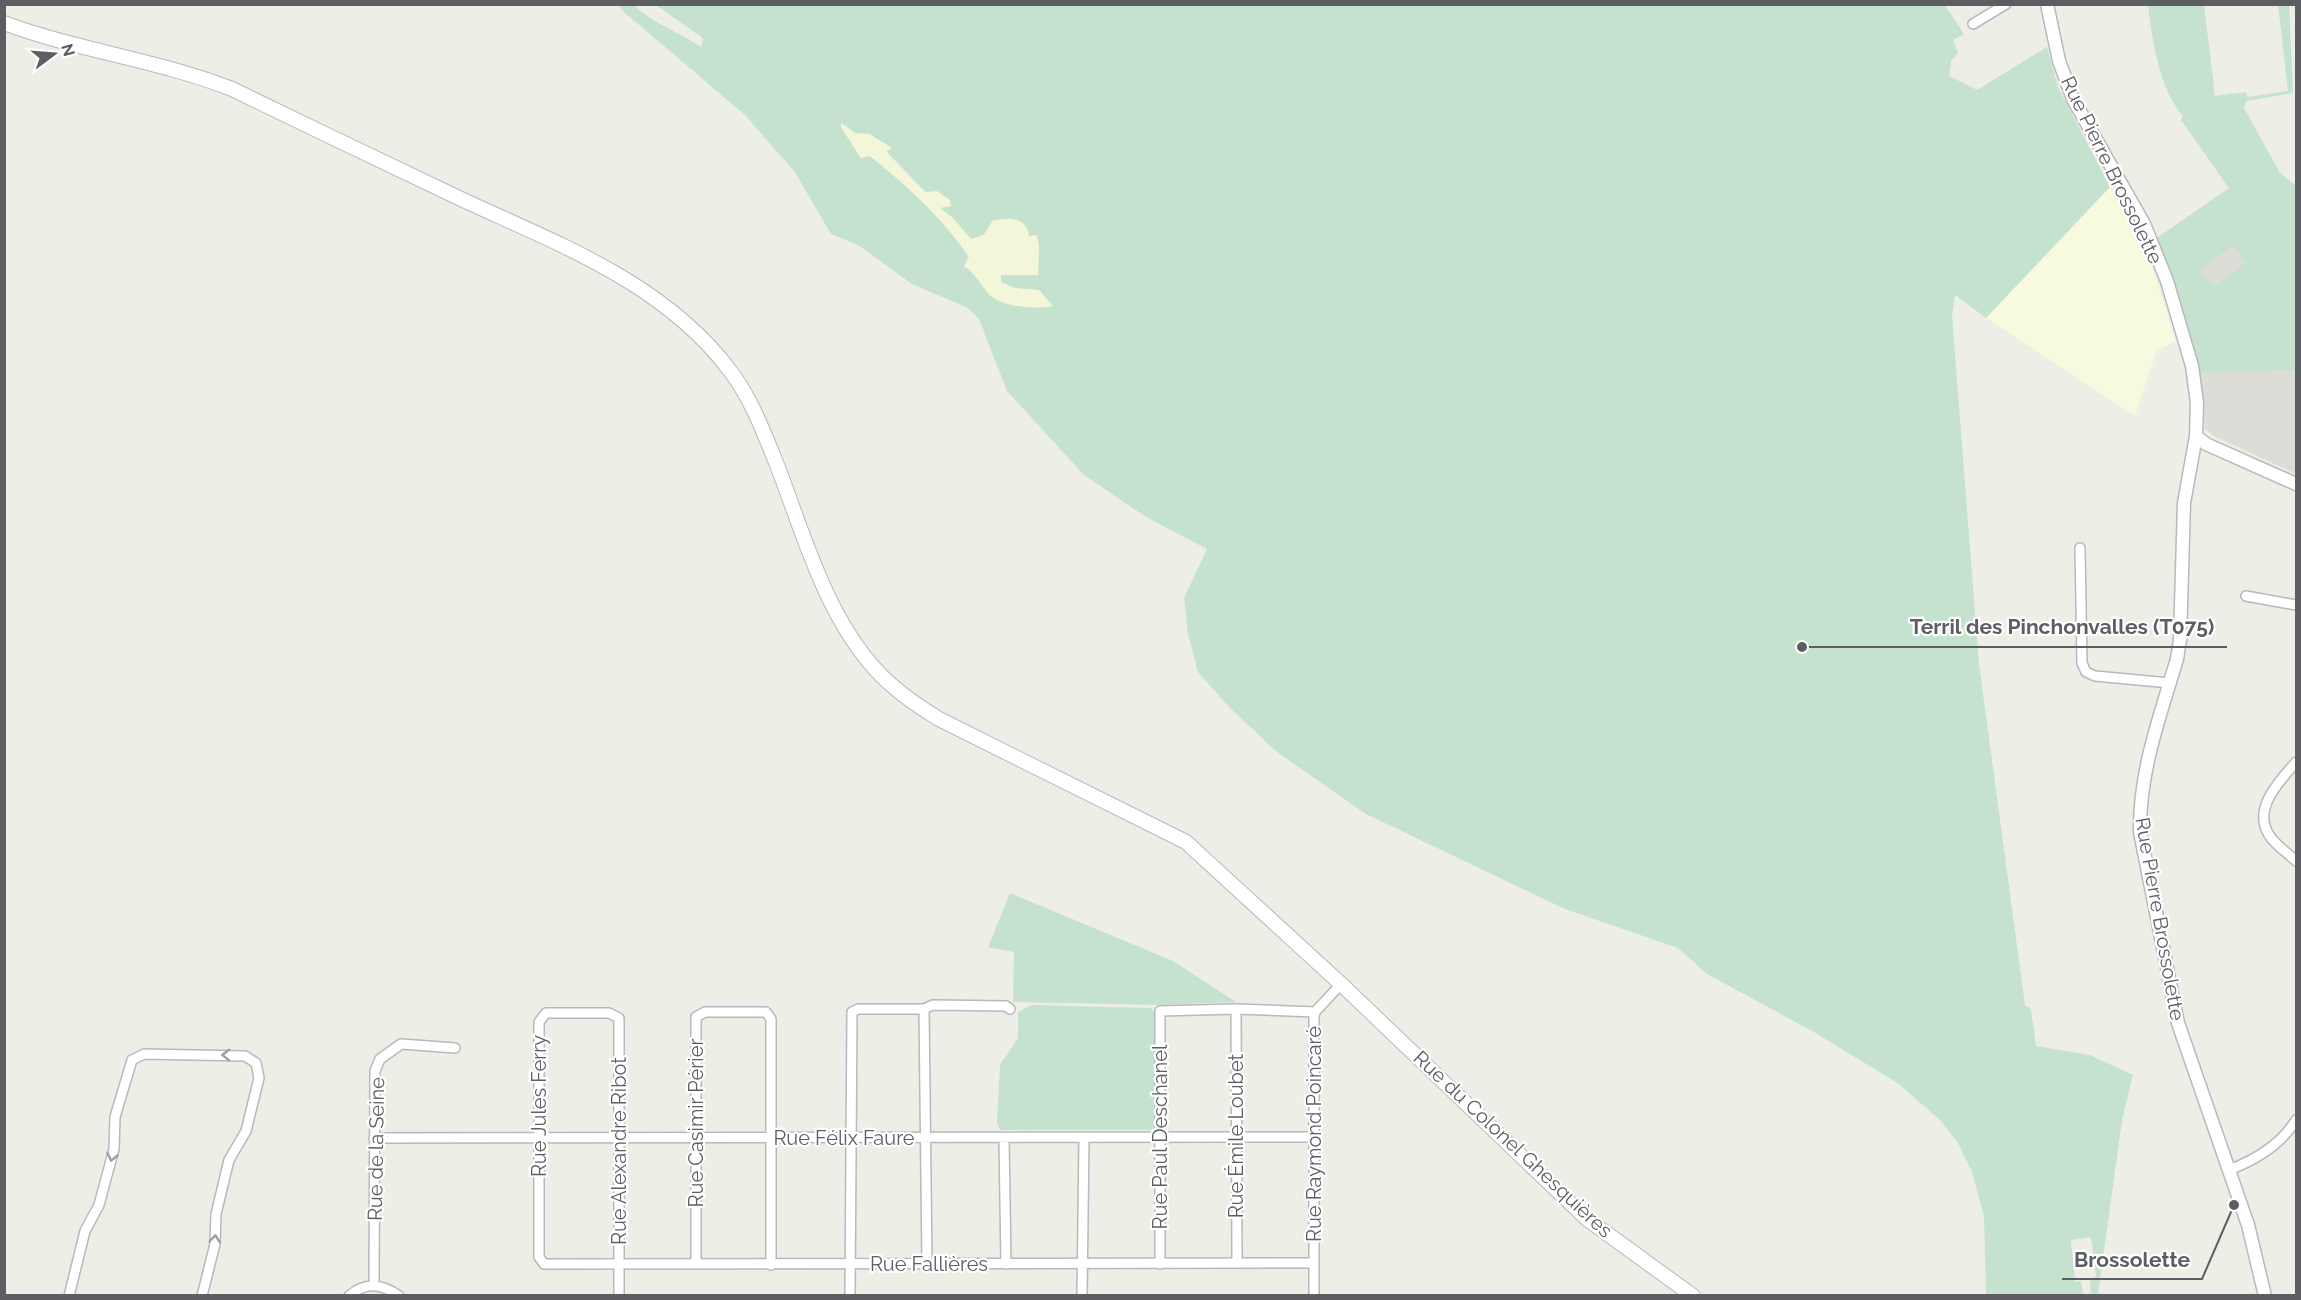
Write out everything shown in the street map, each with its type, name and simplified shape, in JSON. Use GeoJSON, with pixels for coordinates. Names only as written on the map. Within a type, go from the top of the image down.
{"type":"FeatureCollection","features":[{"type":"Feature","properties":{"kind":"main road","name":"Rue du Colonel Ghesquières"},"geometry":{"type":"LineString","coordinates":[[4,23],[81,46],[198,76],[232,89],[588,258],[640,288],[702,339],[740,385],[758,417],[831,602],[849,636],[877,672],[910,700],[939,719],[1186,842],[1341,984],[1587,1219],[1693,1296]]}},
{"type":"Feature","properties":{"kind":"street"},"geometry":{"type":"LineString","coordinates":[[1973,24],[2006,4]]}},
{"type":"Feature","properties":{"kind":"street","name":"Rue Pierre Brossolette"},"geometry":{"type":"LineString","coordinates":[[2047,4],[2059,61],[2073,99],[2144,224],[2167,281],[2192,366],[2198,403],[2196,436],[2184,503],[2180,640],[2144,772],[2139,801],[2140,832],[2178,1023],[2248,1225],[2265,1296]]}},
{"type":"Feature","properties":{"kind":"street"},"geometry":{"type":"LineString","coordinates":[[2196,436],[2206,444],[2296,484]]}},
{"type":"Feature","properties":{"kind":"street"},"geometry":{"type":"LineString","coordinates":[[2079,548],[2082,663],[2086,672],[2095,676],[2170,683]]}},
{"type":"Feature","properties":{"kind":"street"},"geometry":{"type":"LineString","coordinates":[[2246,596],[2296,605]]}},
{"type":"Feature","properties":{"kind":"street"},"geometry":{"type":"LineString","coordinates":[[2295,766],[2267,798],[2264,808],[2270,838],[2296,861]]}},
{"type":"Feature","properties":{"kind":"street","name":"Rue Raymond Poincaré"},"geometry":{"type":"LineString","coordinates":[[1314,1296],[1315,1012],[1341,984]]}},
{"type":"Feature","properties":{"kind":"street"},"geometry":{"type":"LineString","coordinates":[[850,1296],[852,1012],[858,1009],[924,1009],[933,1005],[1006,1006],[1010,1009]]}},
{"type":"Feature","properties":{"kind":"street"},"geometry":{"type":"LineString","coordinates":[[924,1009],[927,1264]]}},
{"type":"Feature","properties":{"kind":"street"},"geometry":{"type":"LineString","coordinates":[[1236,1009],[1315,1012]]}},
{"type":"Feature","properties":{"kind":"street","name":"Rue Paul Deschanel"},"geometry":{"type":"LineString","coordinates":[[1160,1264],[1160,1011],[1236,1009]]}},
{"type":"Feature","properties":{"kind":"street","name":"Rue Émile Loubet"},"geometry":{"type":"LineString","coordinates":[[1236,1009],[1237,1263]]}},
{"type":"Feature","properties":{"kind":"street","name":"Rue Casimir Périer"},"geometry":{"type":"LineString","coordinates":[[696,1264],[696,1017],[705,1012],[766,1012],[771,1019],[771,1138]]}},
{"type":"Feature","properties":{"kind":"street","name":"Rue Jules Ferry"},"geometry":{"type":"LineString","coordinates":[[544,1263],[539,1257],[539,1022],[546,1013],[609,1013]]}},
{"type":"Feature","properties":{"kind":"street","name":"Rue Alexandre Ribot"},"geometry":{"type":"LineString","coordinates":[[609,1013],[619,1018],[619,1296]]}},
{"type":"Feature","properties":{"kind":"street","name":"Rue de la Seine"},"geometry":{"type":"LineString","coordinates":[[374,1284],[375,1071],[380,1059],[401,1044],[455,1048]]}},
{"type":"Feature","properties":{"kind":"street"},"geometry":{"type":"LineString","coordinates":[[69,1296],[85,1231],[99,1205],[114,1149],[115,1118],[132,1060],[144,1054],[245,1056],[256,1063],[259,1078],[246,1131],[230,1160],[216,1214],[215,1245],[202,1296]]}},
{"type":"Feature","properties":{"kind":"street"},"geometry":{"type":"LineString","coordinates":[[2229,1170],[2251,1162],[2274,1146],[2296,1120]]}},
{"type":"Feature","properties":{"kind":"street","name":"Rue Félix Faure"},"geometry":{"type":"LineString","coordinates":[[374,1138],[1314,1137]]}},
{"type":"Feature","properties":{"kind":"street"},"geometry":{"type":"LineString","coordinates":[[771,1138],[771,1265]]}},
{"type":"Feature","properties":{"kind":"street"},"geometry":{"type":"LineString","coordinates":[[1004,1138],[1006,1264]]}},
{"type":"Feature","properties":{"kind":"street"},"geometry":{"type":"LineString","coordinates":[[1082,1296],[1084,1138]]}},
{"type":"Feature","properties":{"kind":"street","name":"Rue Fallières"},"geometry":{"type":"LineString","coordinates":[[544,1263],[771,1265],[1314,1263]]}},
{"type":"Feature","properties":{"kind":"street"},"geometry":{"type":"LineString","coordinates":[[350,1296],[374,1284],[383,1286],[399,1296]]}},
{"type":"Feature","properties":{"kind":"shaded area"},"geometry":{"type":"Polygon","coordinates":[[[619,5],[634,5],[641,12],[701,47],[703,38],[656,5],[1945,5],[1964,34],[1953,40],[1958,53],[1951,61],[1949,76],[1977,90],[2047,47],[2058,87],[2110,187],[1986,318],[1955,295],[1952,316],[1979,664],[2025,1005],[2031,1009],[2036,1046],[2090,1055],[2133,1075],[2122,1120],[2098,1295],[2091,1295],[2090,1278],[2096,1277],[2091,1237],[2071,1240],[2075,1282],[2081,1281],[2083,1295],[1986,1295],[1984,1216],[1972,1172],[1958,1143],[1940,1120],[1899,1084],[1814,1032],[1707,974],[1678,948],[1565,909],[1366,814],[1277,752],[1230,708],[1198,672],[1188,634],[1184,598],[1207,549],[1146,517],[1084,475],[1007,391],[979,319],[968,308],[912,284],[858,245],[831,234],[795,172],[745,115],[624,12],[619,5]],[[841,123],[841,127],[861,158],[870,155],[936,215],[969,257],[964,266],[978,276],[990,296],[1052,306],[1039,290],[1014,288],[1001,282],[1001,275],[1038,274],[1037,236],[984,235],[971,239],[885,150],[891,147],[869,134],[855,133],[841,123]]]}},
{"type":"Feature","properties":{"kind":"shaded area"},"geometry":{"type":"Polygon","coordinates":[[[2148,5],[2204,5],[2215,96],[2246,92],[2247,97],[2288,91],[2278,5],[2289,5],[2293,93],[2246,101],[2244,108],[2280,173],[2296,186],[2296,370],[2200,373],[2157,238],[2229,188],[2181,120],[2183,116],[2168,92],[2158,63],[2148,5]],[[2234,245],[2200,270],[2213,287],[2246,263],[2234,245]]]}},
{"type":"Feature","properties":{"kind":"shaded area"},"geometry":{"type":"Polygon","coordinates":[[[2208,158],[2296,249],[2296,474],[2214,436],[2205,429],[2200,373],[2157,238],[2229,188],[2208,158]]]}},
{"type":"Feature","properties":{"kind":"shaded area"},"geometry":{"type":"Polygon","coordinates":[[[2110,187],[2148,254],[2176,342],[2157,350],[2135,416],[1986,318],[2110,187]]]}},
{"type":"Feature","properties":{"kind":"shaded area"},"geometry":{"type":"Polygon","coordinates":[[[1010,893],[1173,961],[1236,1002],[1156,1005],[1013,1002],[1014,952],[988,947],[1010,893]]]}},
{"type":"Feature","properties":{"kind":"shaded area"},"geometry":{"type":"Polygon","coordinates":[[[1032,1005],[1151,1008],[1156,1013],[1154,1130],[1000,1130],[997,1123],[1000,1065],[1018,1038],[1018,1012],[1032,1005]]]}},
{"type":"Feature","properties":{"kind":"sand"},"geometry":{"type":"Polygon","coordinates":[[[841,123],[855,133],[869,134],[892,148],[886,151],[913,182],[926,192],[937,191],[950,200],[951,206],[940,208],[953,218],[971,239],[984,235],[992,221],[1004,219],[1020,221],[1027,229],[1029,236],[1037,235],[1038,275],[1001,275],[1001,282],[1014,288],[1039,290],[1053,306],[1038,308],[1010,305],[989,294],[964,266],[969,257],[948,229],[910,190],[870,156],[861,158],[841,127],[841,123]]]}},
{"type":"Feature","properties":{"kind":"place","name":"Terril des Pinchonvalles (T075)"},"geometry":{"type":"Point","coordinates":[1802,647]}},
{"type":"Feature","properties":{"kind":"place","name":"Brossolette"},"geometry":{"type":"Point","coordinates":[2234,1205]}}]}
